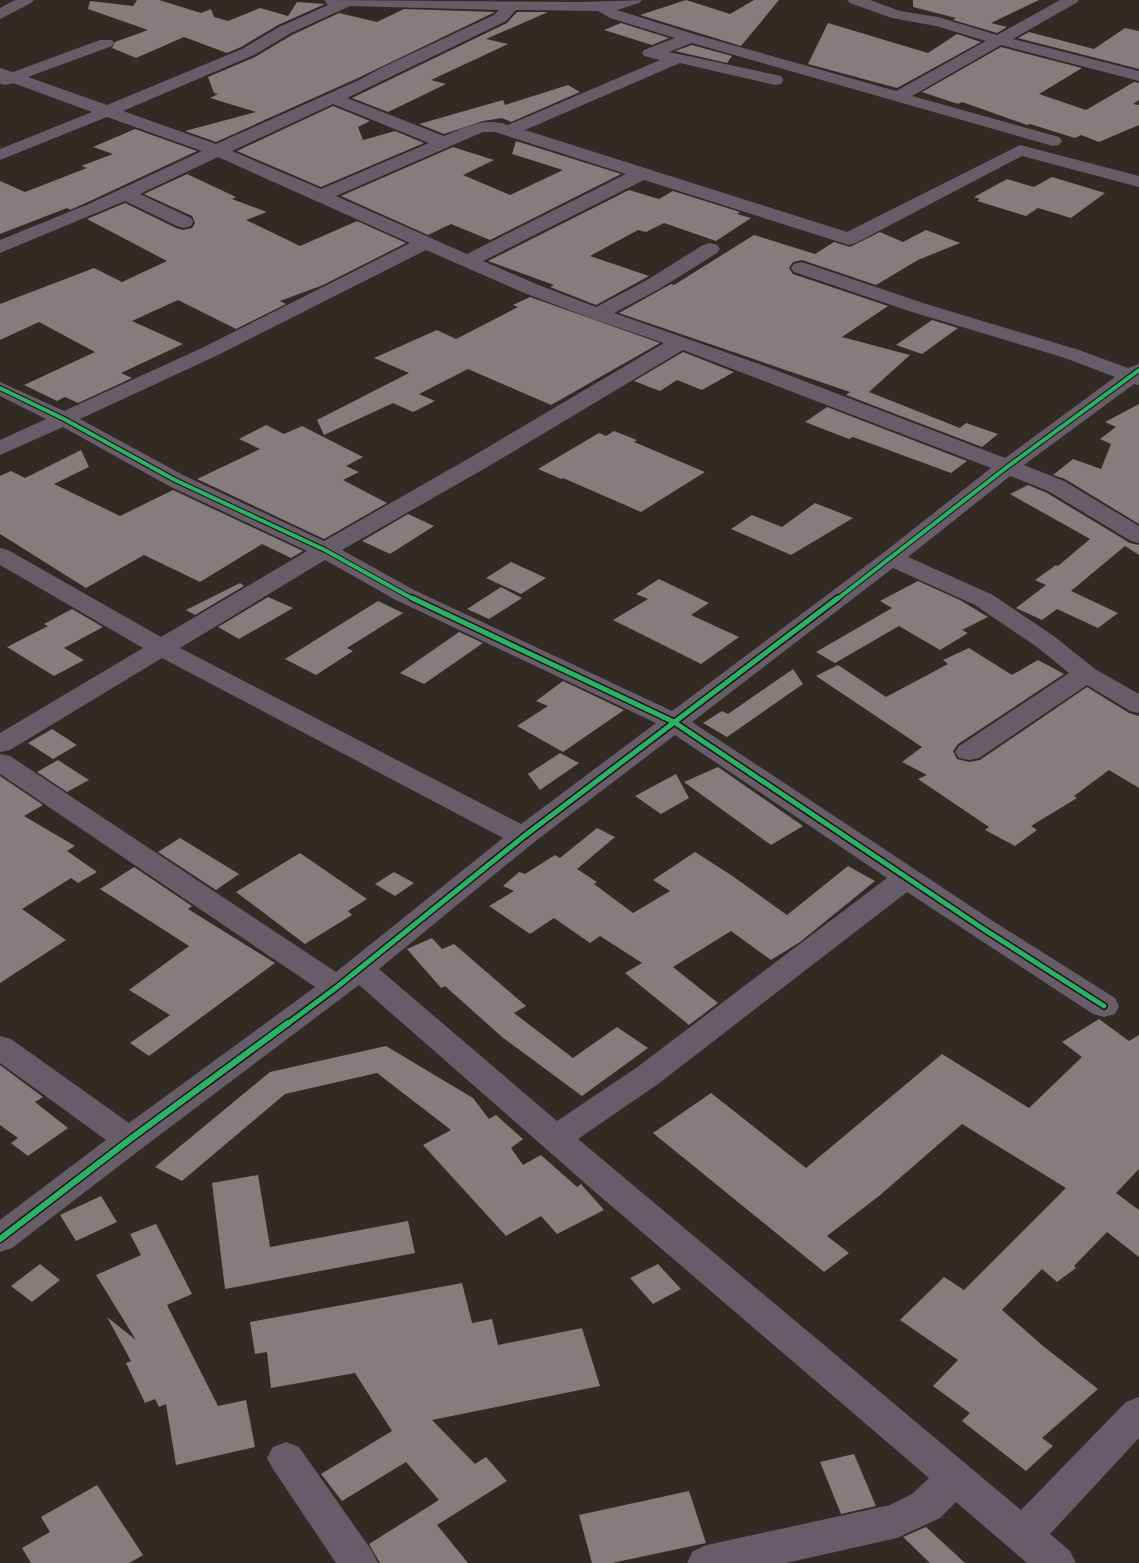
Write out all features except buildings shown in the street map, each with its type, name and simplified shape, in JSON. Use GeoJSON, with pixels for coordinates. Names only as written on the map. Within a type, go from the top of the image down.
{"type":"FeatureCollection","features":[{"type":"Feature","properties":{"kind":"street"},"geometry":{"type":"LineString","coordinates":[[0,14],[26,0]]}},
{"type":"Feature","properties":{"kind":"street"},"geometry":{"type":"LineString","coordinates":[[314,0],[601,6],[614,6],[634,0]]}},
{"type":"Feature","properties":{"kind":"street"},"geometry":{"type":"LineString","coordinates":[[855,0],[897,15],[938,22],[999,40],[1139,76]]}},
{"type":"Feature","properties":{"kind":"street"},"geometry":{"type":"LineString","coordinates":[[897,97],[1071,0]]}},
{"type":"Feature","properties":{"kind":"street"},"geometry":{"type":"LineString","coordinates":[[0,155],[110,112],[248,52],[285,30],[348,1]]}},
{"type":"Feature","properties":{"kind":"street"},"geometry":{"type":"LineString","coordinates":[[0,247],[125,194],[333,98],[500,18],[512,5]]}},
{"type":"Feature","properties":{"kind":"street"},"geometry":{"type":"LineString","coordinates":[[601,6],[615,15],[691,38],[1068,145]]}},
{"type":"Feature","properties":{"kind":"street"},"geometry":{"type":"LineString","coordinates":[[691,38],[650,53],[786,82],[814,73]]}},
{"type":"Feature","properties":{"kind":"street"},"geometry":{"type":"LineString","coordinates":[[4,78],[106,44]]}},
{"type":"Feature","properties":{"kind":"street"},"geometry":{"type":"LineString","coordinates":[[508,131],[678,58]]}},
{"type":"Feature","properties":{"kind":"street"},"geometry":{"type":"LineString","coordinates":[[4,78],[110,112],[218,151],[424,243],[597,314],[680,342],[913,429],[1056,486],[1139,536]]}},
{"type":"Feature","properties":{"kind":"street"},"geometry":{"type":"LineString","coordinates":[[333,98],[445,143]]}},
{"type":"Feature","properties":{"kind":"street"},"geometry":{"type":"LineString","coordinates":[[320,196],[480,127],[496,128],[849,238],[1020,150],[1041,137]]}},
{"type":"Feature","properties":{"kind":"street"},"geometry":{"type":"LineString","coordinates":[[1020,150],[1139,182]]}},
{"type":"Feature","properties":{"kind":"street"},"geometry":{"type":"LineString","coordinates":[[467,261],[643,174]]}},
{"type":"Feature","properties":{"kind":"street"},"geometry":{"type":"LineString","coordinates":[[125,194],[184,222]]}},
{"type":"Feature","properties":{"kind":"street"},"geometry":{"type":"LineString","coordinates":[[0,448],[211,351],[424,243]]}},
{"type":"Feature","properties":{"kind":"street"},"geometry":{"type":"LineString","coordinates":[[597,314],[654,284],[710,249]]}},
{"type":"Feature","properties":{"kind":"street"},"geometry":{"type":"LineString","coordinates":[[801,268],[919,308],[1137,375]]}},
{"type":"Feature","properties":{"kind":"street"},"geometry":{"type":"LineString","coordinates":[[0,744],[325,550],[481,461],[680,342]]}},
{"type":"Feature","properties":{"kind":"street"},"geometry":{"type":"LineString","coordinates":[[0,1239],[129,1140],[348,978],[523,838],[891,558],[1007,467],[1137,375]]}},
{"type":"Feature","properties":{"kind":"street"},"geometry":{"type":"LineString","coordinates":[[0,388],[64,419],[175,480],[325,550],[405,595],[674,722],[985,930],[1104,1006]]}},
{"type":"Feature","properties":{"kind":"street"},"geometry":{"type":"LineString","coordinates":[[0,555],[161,648],[523,838]]}},
{"type":"Feature","properties":{"kind":"street"},"geometry":{"type":"LineString","coordinates":[[891,558],[984,600],[1046,642],[1086,674],[1139,705]]}},
{"type":"Feature","properties":{"kind":"street"},"geometry":{"type":"LineString","coordinates":[[969,752],[1086,674]]}},
{"type":"Feature","properties":{"kind":"street"},"geometry":{"type":"LineString","coordinates":[[0,762],[348,978],[555,1138],[1056,1563]]}},
{"type":"Feature","properties":{"kind":"street"},"geometry":{"type":"LineString","coordinates":[[555,1138],[646,1076],[907,877]]}},
{"type":"Feature","properties":{"kind":"street"},"geometry":{"type":"LineString","coordinates":[[0,1047],[129,1140]]}},
{"type":"Feature","properties":{"kind":"street"},"geometry":{"type":"LineString","coordinates":[[1023,1535],[1139,1413]]}},
{"type":"Feature","properties":{"kind":"street"},"geometry":{"type":"LineString","coordinates":[[286,1458],[358,1563]]}},
{"type":"Feature","properties":{"kind":"street"},"geometry":{"type":"LineString","coordinates":[[707,1563],[897,1521],[926,1506],[955,1477]]}},
{"type":"Feature","properties":{"kind":"cycle path"},"geometry":{"type":"LineString","coordinates":[[0,1239],[129,1140],[337,987],[523,837],[891,558],[1007,467],[1139,370]]}},
{"type":"Feature","properties":{"kind":"cycle path"},"geometry":{"type":"LineString","coordinates":[[0,388],[64,419],[175,480],[325,550],[405,595],[674,722],[985,930],[1104,1006]]}}]}
